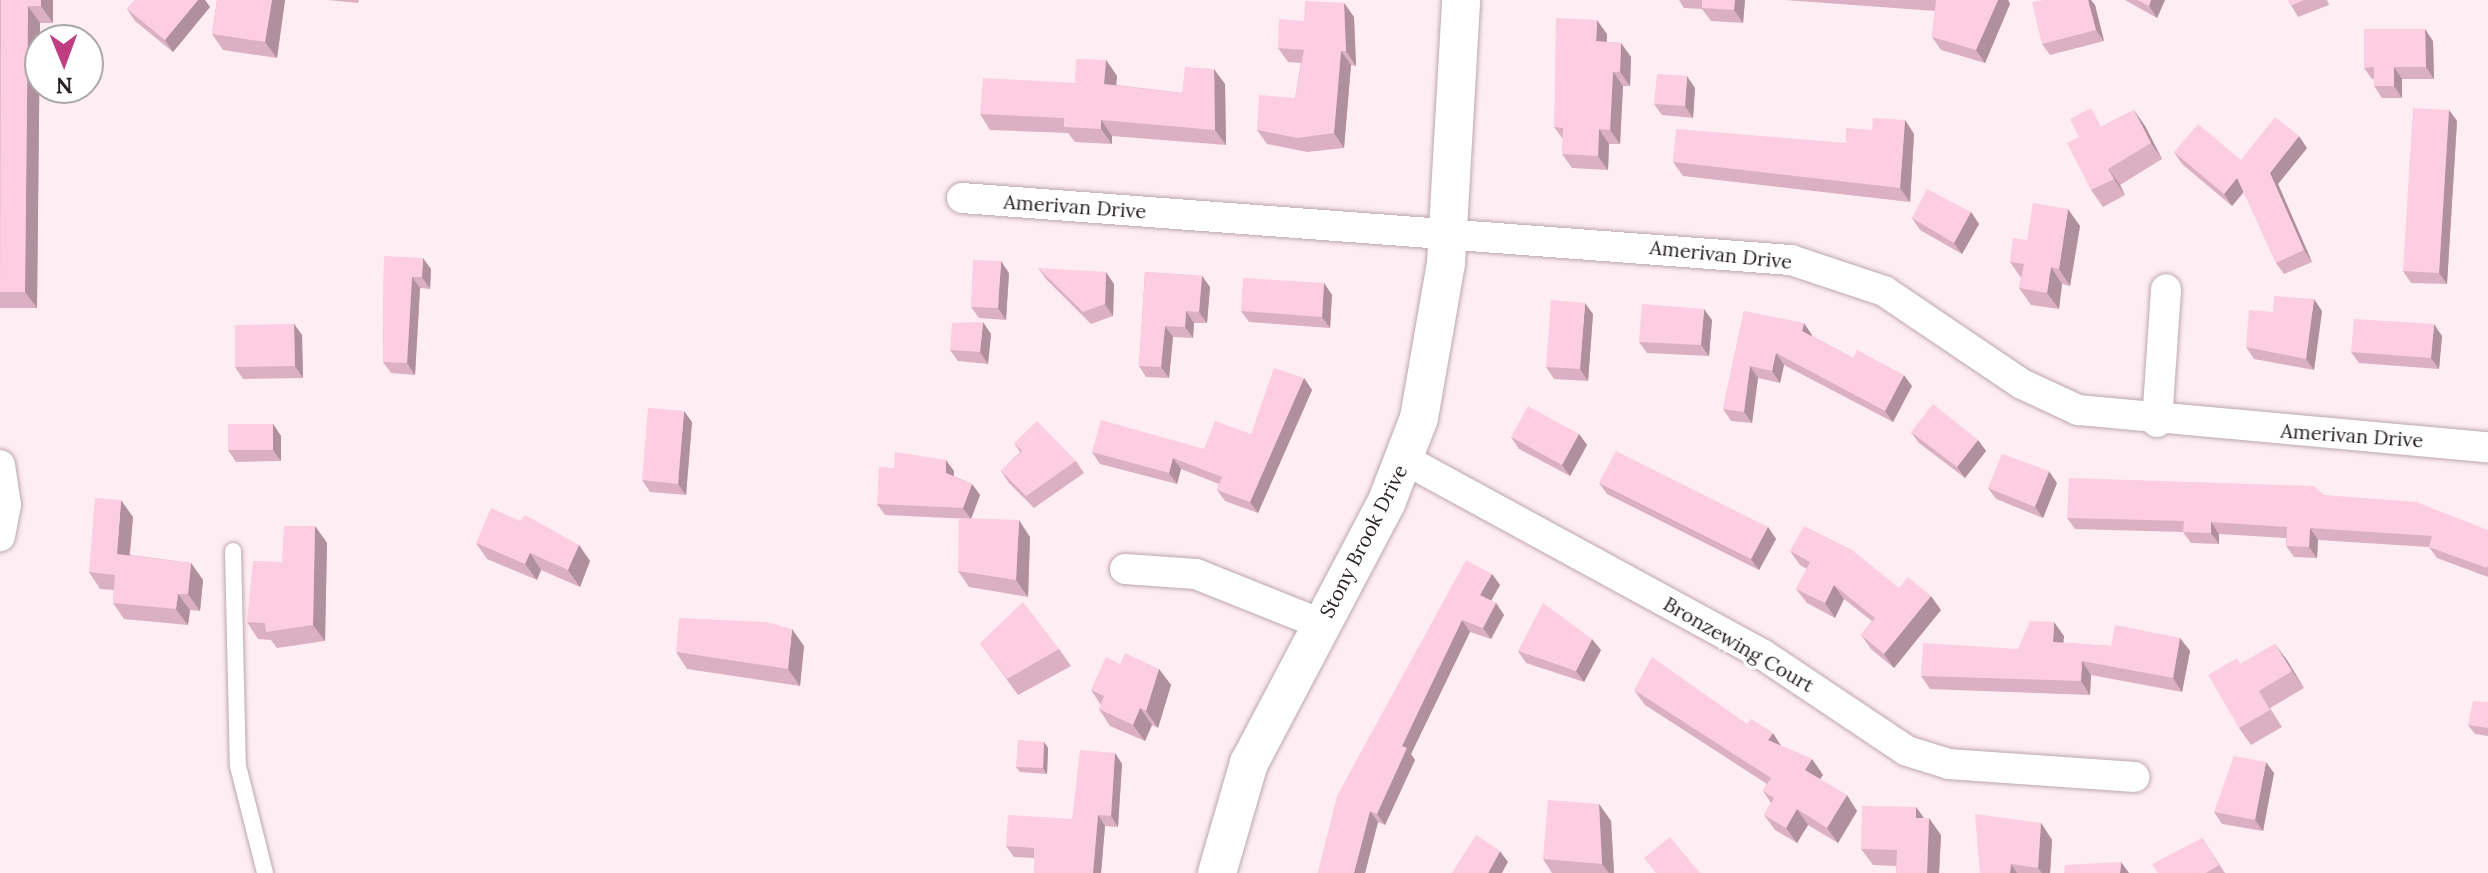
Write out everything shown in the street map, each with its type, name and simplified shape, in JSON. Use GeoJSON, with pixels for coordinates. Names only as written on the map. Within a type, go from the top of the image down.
{"type":"FeatureCollection","features":[{"type":"Feature","properties":{"kind":"street","name":"Stony Brook Drive"},"geometry":{"type":"LineString","coordinates":[[1217,873],[1249,763],[1404,459],[1434,360],[1447,233],[1461,0]]}},
{"type":"Feature","properties":{"kind":"street","name":"Amerivan Drive"},"geometry":{"type":"LineString","coordinates":[[962,198],[1736,252],[1832,269],[1884,291],[2036,391],[2103,416],[2488,447]]}},
{"type":"Feature","properties":{"kind":"street"},"geometry":{"type":"LineString","coordinates":[[2157,422],[2166,289]]}},
{"type":"Feature","properties":{"kind":"street","name":"Bronzewing Court"},"geometry":{"type":"LineString","coordinates":[[1404,459],[1762,654],[1907,751],[1993,769],[2135,777]]}},
{"type":"Feature","properties":{"kind":"street"},"geometry":{"type":"LineString","coordinates":[[0,465],[6,505],[0,536]]}},
{"type":"Feature","properties":{"kind":"street"},"geometry":{"type":"LineString","coordinates":[[1125,569],[1196,574],[1321,624]]}},
{"type":"Feature","properties":{"kind":"lane"},"geometry":{"type":"LineString","coordinates":[[233,551],[238,766],[265,873]]}},
{"type":"Feature","properties":{"kind":"building"},"geometry":{"type":"Polygon","coordinates":[[[1,0],[41,0],[41,6],[28,6],[28,24],[24,24],[24,104],[27,104],[25,292],[0,292],[1,0]]]}},
{"type":"Feature","properties":{"kind":"building"},"geometry":{"type":"Polygon","coordinates":[[[135,0],[198,0],[165,40],[127,9],[135,0]]]}},
{"type":"Feature","properties":{"kind":"building"},"geometry":{"type":"Polygon","coordinates":[[[217,0],[272,0],[265,42],[212,34],[217,0]]]}},
{"type":"Feature","properties":{"kind":"building"},"geometry":{"type":"Polygon","coordinates":[[[1702,0],[1735,0],[1734,10],[1702,8],[1702,0]]]}},
{"type":"Feature","properties":{"kind":"building"},"geometry":{"type":"Polygon","coordinates":[[[1936,0],[1998,0],[1976,50],[1932,37],[1936,0]]]}},
{"type":"Feature","properties":{"kind":"building"},"geometry":{"type":"Polygon","coordinates":[[[2088,0],[2096,30],[2042,44],[2032,2],[2088,0]]]}},
{"type":"Feature","properties":{"kind":"building"},"geometry":{"type":"Polygon","coordinates":[[[2137,0],[2151,0],[2149,6],[2137,0]]]}},
{"type":"Feature","properties":{"kind":"building"},"geometry":{"type":"Polygon","coordinates":[[[2288,0],[2304,0],[2290,6],[2288,0]]]}},
{"type":"Feature","properties":{"kind":"building"},"geometry":{"type":"Polygon","coordinates":[[[1305,1],[1344,3],[1346,51],[1341,51],[1334,133],[1297,138],[1257,130],[1259,95],[1295,98],[1304,50],[1278,48],[1279,19],[1304,21],[1305,1]]]}},
{"type":"Feature","properties":{"kind":"building"},"geometry":{"type":"Polygon","coordinates":[[[1556,18],[1597,20],[1596,41],[1621,43],[1620,72],[1613,72],[1610,130],[1599,129],[1598,156],[1562,154],[1563,128],[1554,127],[1556,18]]]}},
{"type":"Feature","properties":{"kind":"building"},"geometry":{"type":"Polygon","coordinates":[[[2364,29],[2425,29],[2426,67],[2394,67],[2394,86],[2374,86],[2374,67],[2364,68],[2364,29]]]}},
{"type":"Feature","properties":{"kind":"building"},"geometry":{"type":"Polygon","coordinates":[[[1076,59],[1106,60],[1104,84],[1182,93],[1185,67],[1214,69],[1215,130],[1101,120],[1101,129],[1064,127],[1064,118],[980,114],[983,78],[1075,83],[1076,59]]]}},
{"type":"Feature","properties":{"kind":"building"},"geometry":{"type":"Polygon","coordinates":[[[1657,74],[1687,76],[1685,106],[1654,104],[1657,74]]]}},
{"type":"Feature","properties":{"kind":"building"},"geometry":{"type":"Polygon","coordinates":[[[2091,108],[2101,127],[2134,110],[2151,143],[2108,169],[2114,179],[2091,190],[2067,143],[2079,137],[2070,119],[2091,108]]]}},
{"type":"Feature","properties":{"kind":"building"},"geometry":{"type":"Polygon","coordinates":[[[2413,108],[2449,110],[2439,273],[2403,271],[2413,108]]]}},
{"type":"Feature","properties":{"kind":"building"},"geometry":{"type":"Polygon","coordinates":[[[2275,117],[2299,136],[2270,173],[2304,250],[2276,263],[2237,178],[2224,194],[2174,152],[2198,124],[2241,160],[2275,117]]]}},
{"type":"Feature","properties":{"kind":"building"},"geometry":{"type":"Polygon","coordinates":[[[1873,118],[1905,120],[1900,188],[1673,162],[1676,129],[1846,143],[1846,128],[1872,130],[1873,118]]]}},
{"type":"Feature","properties":{"kind":"building"},"geometry":{"type":"Polygon","coordinates":[[[1927,189],[1971,212],[1954,243],[1912,218],[1927,189]]]}},
{"type":"Feature","properties":{"kind":"building"},"geometry":{"type":"Polygon","coordinates":[[[2033,203],[2068,209],[2059,269],[2051,267],[2047,293],[2019,288],[2024,264],[2010,262],[2013,238],[2027,240],[2033,203]]]}},
{"type":"Feature","properties":{"kind":"building"},"geometry":{"type":"Polygon","coordinates":[[[384,256],[423,258],[422,277],[412,277],[407,363],[383,362],[384,256]]]}},
{"type":"Feature","properties":{"kind":"building"},"geometry":{"type":"Polygon","coordinates":[[[973,260],[1001,261],[998,308],[971,307],[973,260]]]}},
{"type":"Feature","properties":{"kind":"building"},"geometry":{"type":"Polygon","coordinates":[[[1038,268],[1106,272],[1105,304],[1083,312],[1038,268]]]}},
{"type":"Feature","properties":{"kind":"building"},"geometry":{"type":"Polygon","coordinates":[[[1145,272],[1202,276],[1199,312],[1186,311],[1185,327],[1165,326],[1161,367],[1139,366],[1145,272]]]}},
{"type":"Feature","properties":{"kind":"building"},"geometry":{"type":"Polygon","coordinates":[[[1243,278],[1324,283],[1322,317],[1241,311],[1243,278]]]}},
{"type":"Feature","properties":{"kind":"building"},"geometry":{"type":"Polygon","coordinates":[[[2274,296],[2314,299],[2306,359],[2246,347],[2249,310],[2273,312],[2274,296]]]}},
{"type":"Feature","properties":{"kind":"building"},"geometry":{"type":"Polygon","coordinates":[[[1551,300],[1585,303],[1580,369],[1546,367],[1551,300]]]}},
{"type":"Feature","properties":{"kind":"building"},"geometry":{"type":"Polygon","coordinates":[[[1642,304],[1704,309],[1701,345],[1639,342],[1642,304]]]}},
{"type":"Feature","properties":{"kind":"building"},"geometry":{"type":"Polygon","coordinates":[[[1744,311],[1804,323],[1802,331],[1853,358],[1857,350],[1904,375],[1885,411],[1776,353],[1772,371],[1750,366],[1744,412],[1723,409],[1744,311]]]}},
{"type":"Feature","properties":{"kind":"building"},"geometry":{"type":"Polygon","coordinates":[[[2354,319],[2434,324],[2431,358],[2351,352],[2354,319]]]}},
{"type":"Feature","properties":{"kind":"building"},"geometry":{"type":"Polygon","coordinates":[[[983,322],[980,352],[950,350],[952,323],[983,322]]]}},
{"type":"Feature","properties":{"kind":"building"},"geometry":{"type":"Polygon","coordinates":[[[294,324],[295,366],[235,367],[235,325],[294,324]]]}},
{"type":"Feature","properties":{"kind":"building"},"geometry":{"type":"Polygon","coordinates":[[[1274,368],[1304,378],[1250,502],[1217,490],[1222,477],[1173,458],[1169,473],[1092,452],[1101,420],[1204,449],[1215,421],[1251,434],[1274,368]]]}},
{"type":"Feature","properties":{"kind":"building"},"geometry":{"type":"Polygon","coordinates":[[[1933,404],[1978,440],[1957,467],[1911,432],[1933,404]]]}},
{"type":"Feature","properties":{"kind":"building"},"geometry":{"type":"Polygon","coordinates":[[[1528,406],[1579,434],[1562,465],[1511,437],[1528,406]]]}},
{"type":"Feature","properties":{"kind":"building"},"geometry":{"type":"Polygon","coordinates":[[[648,408],[684,411],[678,484],[642,480],[648,408]]]}},
{"type":"Feature","properties":{"kind":"building"},"geometry":{"type":"Polygon","coordinates":[[[1037,421],[1076,461],[1026,496],[1001,471],[1022,451],[1014,443],[1037,421]]]}},
{"type":"Feature","properties":{"kind":"building"},"geometry":{"type":"Polygon","coordinates":[[[228,424],[273,424],[273,450],[228,450],[228,424]]]}},
{"type":"Feature","properties":{"kind":"building"},"geometry":{"type":"Polygon","coordinates":[[[1616,451],[1768,527],[1751,559],[1599,483],[1616,451]]]}},
{"type":"Feature","properties":{"kind":"building"},"geometry":{"type":"Polygon","coordinates":[[[895,452],[946,460],[946,473],[972,484],[963,508],[877,504],[879,467],[894,468],[895,452]]]}},
{"type":"Feature","properties":{"kind":"building"},"geometry":{"type":"Polygon","coordinates":[[[2002,454],[2049,471],[2035,507],[1988,488],[2002,454]]]}},
{"type":"Feature","properties":{"kind":"building"},"geometry":{"type":"Polygon","coordinates":[[[2069,478],[2314,486],[2324,495],[2416,502],[2488,530],[2488,565],[2487,568],[2429,547],[2432,536],[2310,528],[2309,547],[2286,546],[2287,527],[2211,522],[2211,533],[2183,532],[2184,521],[2067,518],[2069,478]]]}},
{"type":"Feature","properties":{"kind":"building"},"geometry":{"type":"Polygon","coordinates":[[[95,498],[121,500],[117,554],[191,563],[188,594],[178,594],[176,609],[113,603],[115,575],[89,572],[95,498]]]}},
{"type":"Feature","properties":{"kind":"building"},"geometry":{"type":"Polygon","coordinates":[[[491,508],[520,521],[525,515],[579,545],[568,570],[530,553],[525,564],[476,543],[491,508]]]}},
{"type":"Feature","properties":{"kind":"building"},"geometry":{"type":"Polygon","coordinates":[[[959,518],[1019,520],[1016,580],[958,571],[959,518]]]}},
{"type":"Feature","properties":{"kind":"building"},"geometry":{"type":"Polygon","coordinates":[[[284,526],[315,526],[313,625],[266,632],[265,623],[247,622],[253,561],[282,562],[284,526]]]}},
{"type":"Feature","properties":{"kind":"building"},"geometry":{"type":"Polygon","coordinates":[[[1804,526],[1852,550],[1899,588],[1908,577],[1931,596],[1884,654],[1861,635],[1875,618],[1834,585],[1825,603],[1796,589],[1810,562],[1790,551],[1804,526]]]}},
{"type":"Feature","properties":{"kind":"building"},"geometry":{"type":"Polygon","coordinates":[[[1466,560],[1492,574],[1480,595],[1496,603],[1483,628],[1462,620],[1402,746],[1407,748],[1377,814],[1370,811],[1354,873],[1318,873],[1338,794],[1466,560]]]}},
{"type":"Feature","properties":{"kind":"building"},"geometry":{"type":"Polygon","coordinates":[[[1023,602],[1059,649],[1007,679],[980,643],[1023,602]]]}},
{"type":"Feature","properties":{"kind":"building"},"geometry":{"type":"Polygon","coordinates":[[[1543,603],[1592,639],[1576,671],[1518,651],[1543,603]]]}},
{"type":"Feature","properties":{"kind":"building"},"geometry":{"type":"Polygon","coordinates":[[[679,618],[766,622],[792,629],[788,669],[676,652],[679,618]]]}},
{"type":"Feature","properties":{"kind":"building"},"geometry":{"type":"Polygon","coordinates":[[[2030,621],[2054,622],[2053,642],[2111,646],[2115,625],[2180,638],[2173,678],[2082,661],[2081,681],[1921,676],[1923,643],[2018,649],[2030,621]]]}},
{"type":"Feature","properties":{"kind":"building"},"geometry":{"type":"Polygon","coordinates":[[[2275,644],[2292,671],[2259,691],[2270,710],[2239,728],[2208,675],[2237,658],[2240,664],[2275,644]]]}},
{"type":"Feature","properties":{"kind":"building"},"geometry":{"type":"Polygon","coordinates":[[[1125,653],[1159,669],[1146,711],[1140,708],[1133,725],[1099,709],[1104,696],[1091,690],[1106,657],[1120,664],[1125,653]]]}},
{"type":"Feature","properties":{"kind":"building"},"geometry":{"type":"Polygon","coordinates":[[[1652,657],[1747,724],[1751,719],[1773,733],[1768,740],[1812,759],[1805,770],[1847,795],[1827,828],[1797,809],[1786,828],[1764,815],[1774,798],[1763,791],[1771,778],[1634,690],[1652,657]]]}},
{"type":"Feature","properties":{"kind":"building"},"geometry":{"type":"Polygon","coordinates":[[[2473,701],[2488,702],[2488,728],[2468,725],[2473,701]]]}},
{"type":"Feature","properties":{"kind":"building"},"geometry":{"type":"Polygon","coordinates":[[[1018,740],[1044,742],[1043,768],[1016,767],[1018,740]]]}},
{"type":"Feature","properties":{"kind":"building"},"geometry":{"type":"Polygon","coordinates":[[[1080,750],[1115,753],[1111,816],[1098,815],[1093,873],[1034,873],[1034,848],[1006,846],[1008,815],[1072,819],[1080,750]]]}},
{"type":"Feature","properties":{"kind":"building"},"geometry":{"type":"Polygon","coordinates":[[[2234,756],[2266,762],[2255,820],[2214,812],[2234,756]]]}},
{"type":"Feature","properties":{"kind":"building"},"geometry":{"type":"Polygon","coordinates":[[[1548,800],[1599,804],[1602,864],[1543,859],[1548,800]]]}},
{"type":"Feature","properties":{"kind":"building"},"geometry":{"type":"Polygon","coordinates":[[[1862,806],[1916,807],[1916,818],[1929,818],[1927,873],[1896,873],[1897,850],[1861,849],[1862,806]]]}},
{"type":"Feature","properties":{"kind":"building"},"geometry":{"type":"Polygon","coordinates":[[[1975,814],[2041,823],[2038,868],[2011,864],[2010,873],[1980,873],[1975,814]]]}},
{"type":"Feature","properties":{"kind":"building"},"geometry":{"type":"Polygon","coordinates":[[[1476,835],[1500,851],[1488,873],[1452,873],[1476,835]]]}},
{"type":"Feature","properties":{"kind":"building"},"geometry":{"type":"Polygon","coordinates":[[[1670,837],[1700,873],[1656,873],[1644,858],[1670,837]]]}},
{"type":"Feature","properties":{"kind":"building"},"geometry":{"type":"Polygon","coordinates":[[[2202,838],[2219,865],[2206,873],[2158,873],[2152,864],[2202,838]]]}},
{"type":"Feature","properties":{"kind":"building"},"geometry":{"type":"Polygon","coordinates":[[[2121,862],[2120,873],[2064,873],[2065,865],[2121,862]]]}}]}
